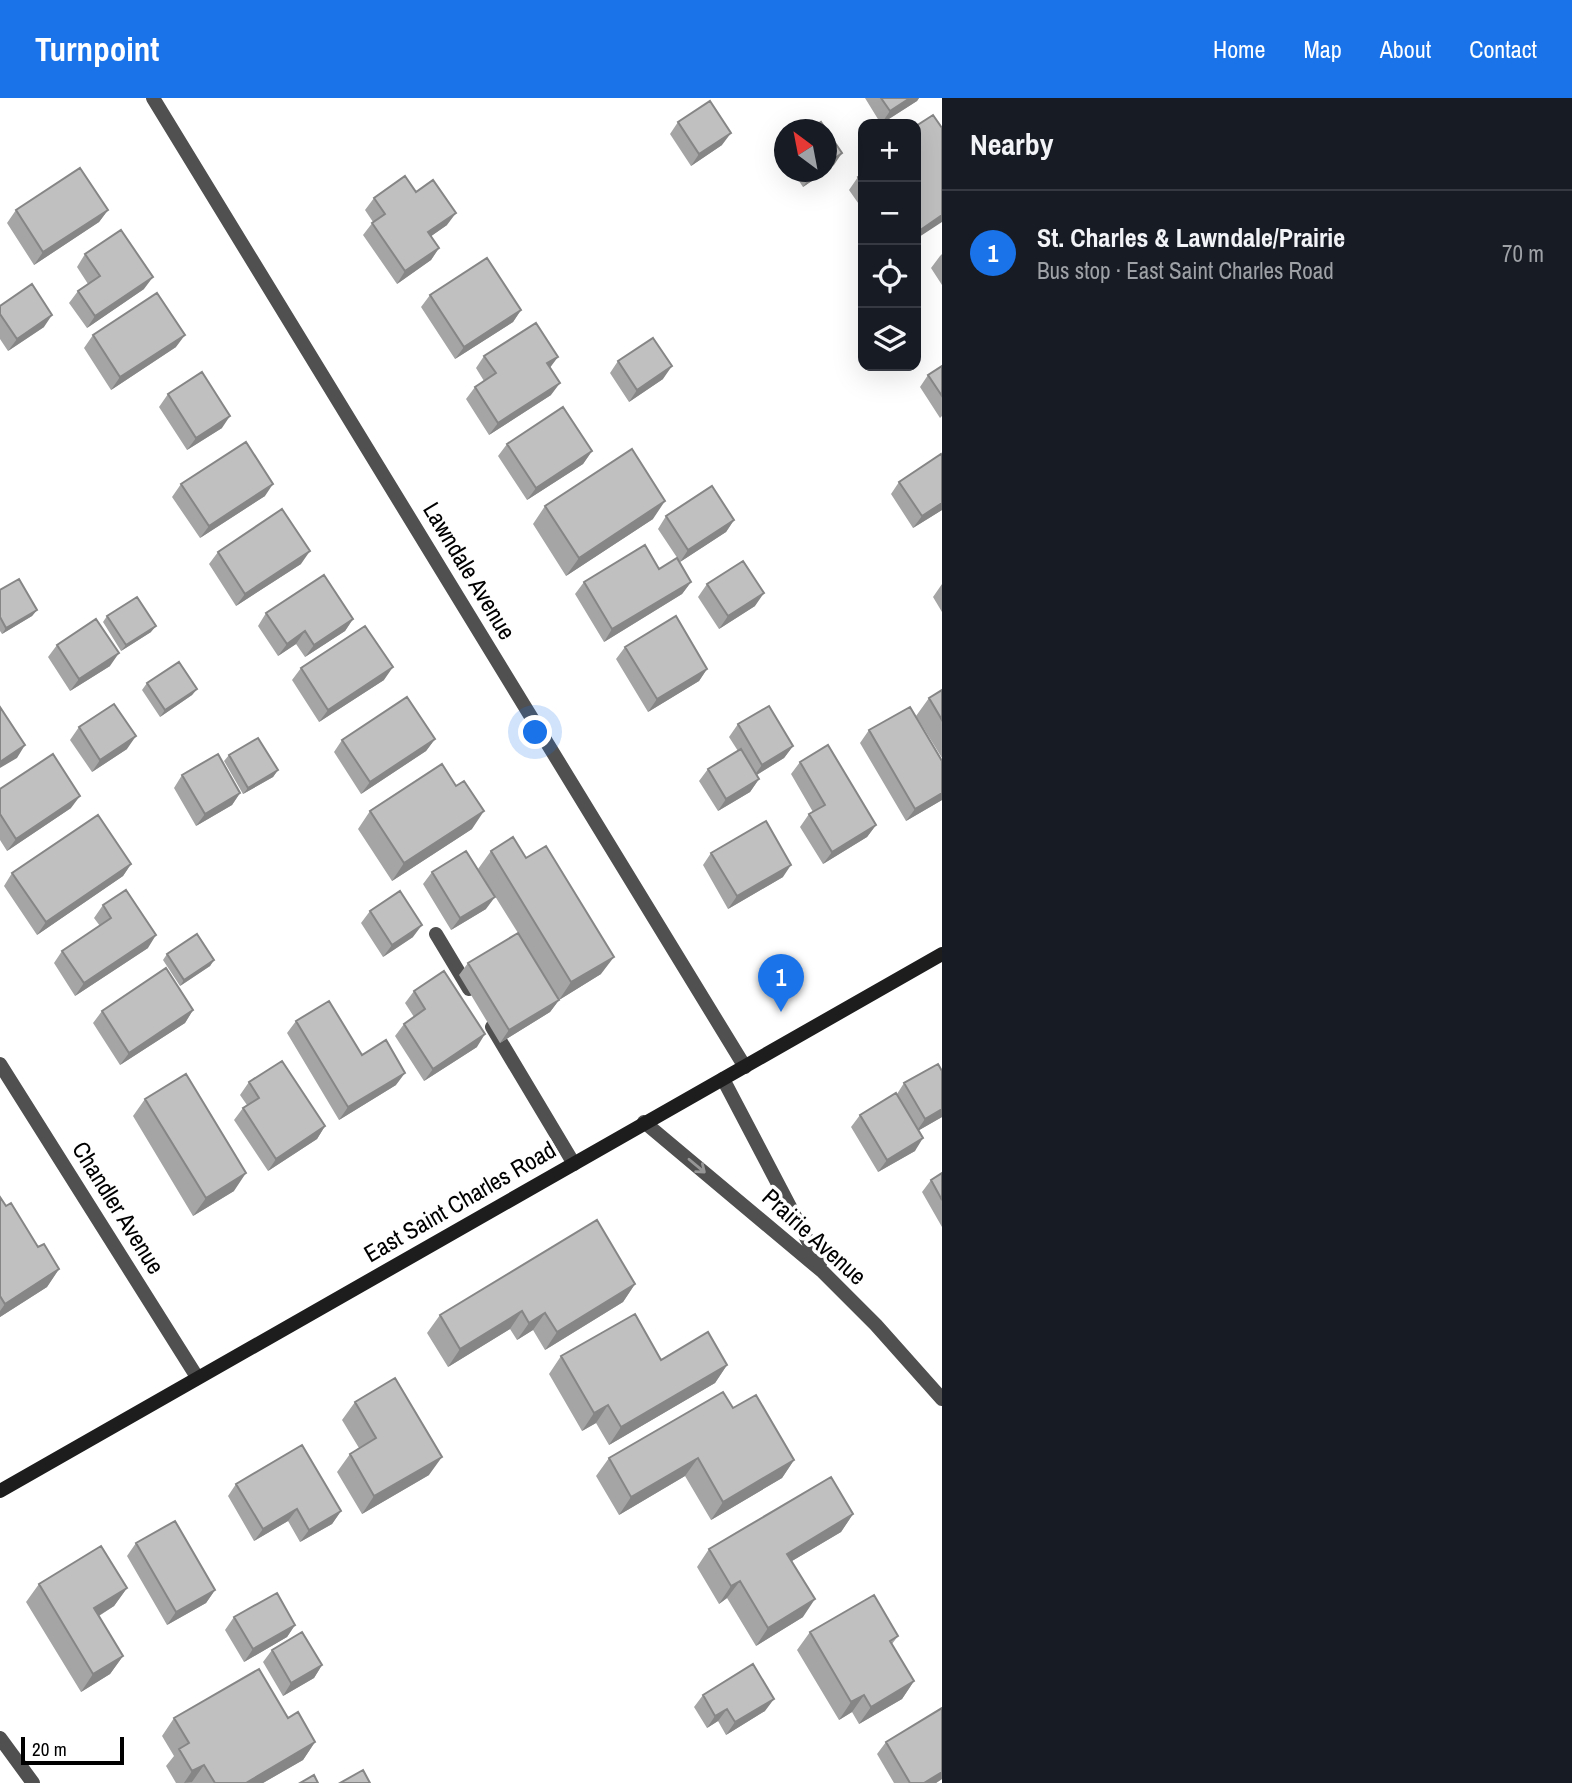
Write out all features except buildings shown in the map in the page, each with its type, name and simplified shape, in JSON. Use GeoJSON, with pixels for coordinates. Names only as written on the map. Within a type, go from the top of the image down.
{"type":"FeatureCollection","features":[{"type":"Feature","properties":{"kind":"main road","name":"East Saint Charles Road"},"geometry":{"type":"LineString","coordinates":[[0,1491],[942,954]]}},
{"type":"Feature","properties":{"kind":"street","name":"Lawndale Avenue"},"geometry":{"type":"LineString","coordinates":[[153,98],[745,1067]]}},
{"type":"Feature","properties":{"kind":"street"},"geometry":{"type":"LineString","coordinates":[[436,934],[573,1164]]}},
{"type":"Feature","properties":{"kind":"street","name":"Chandler Avenue"},"geometry":{"type":"LineString","coordinates":[[0,1063],[197,1377]]}},
{"type":"Feature","properties":{"kind":"street"},"geometry":{"type":"LineString","coordinates":[[723,1079],[823,1272]]}},
{"type":"Feature","properties":{"kind":"street","name":"Prairie Avenue"},"geometry":{"type":"LineString","coordinates":[[644,1122],[823,1272],[876,1325],[942,1399]]}},
{"type":"Feature","properties":{"kind":"street"},"geometry":{"type":"LineString","coordinates":[[0,1738],[33,1783]]}},
{"type":"Feature","properties":{"kind":"place","name":"St. Charles & Lawndale/Prairie"},"geometry":{"type":"Point","coordinates":[781,1012]}}]}
